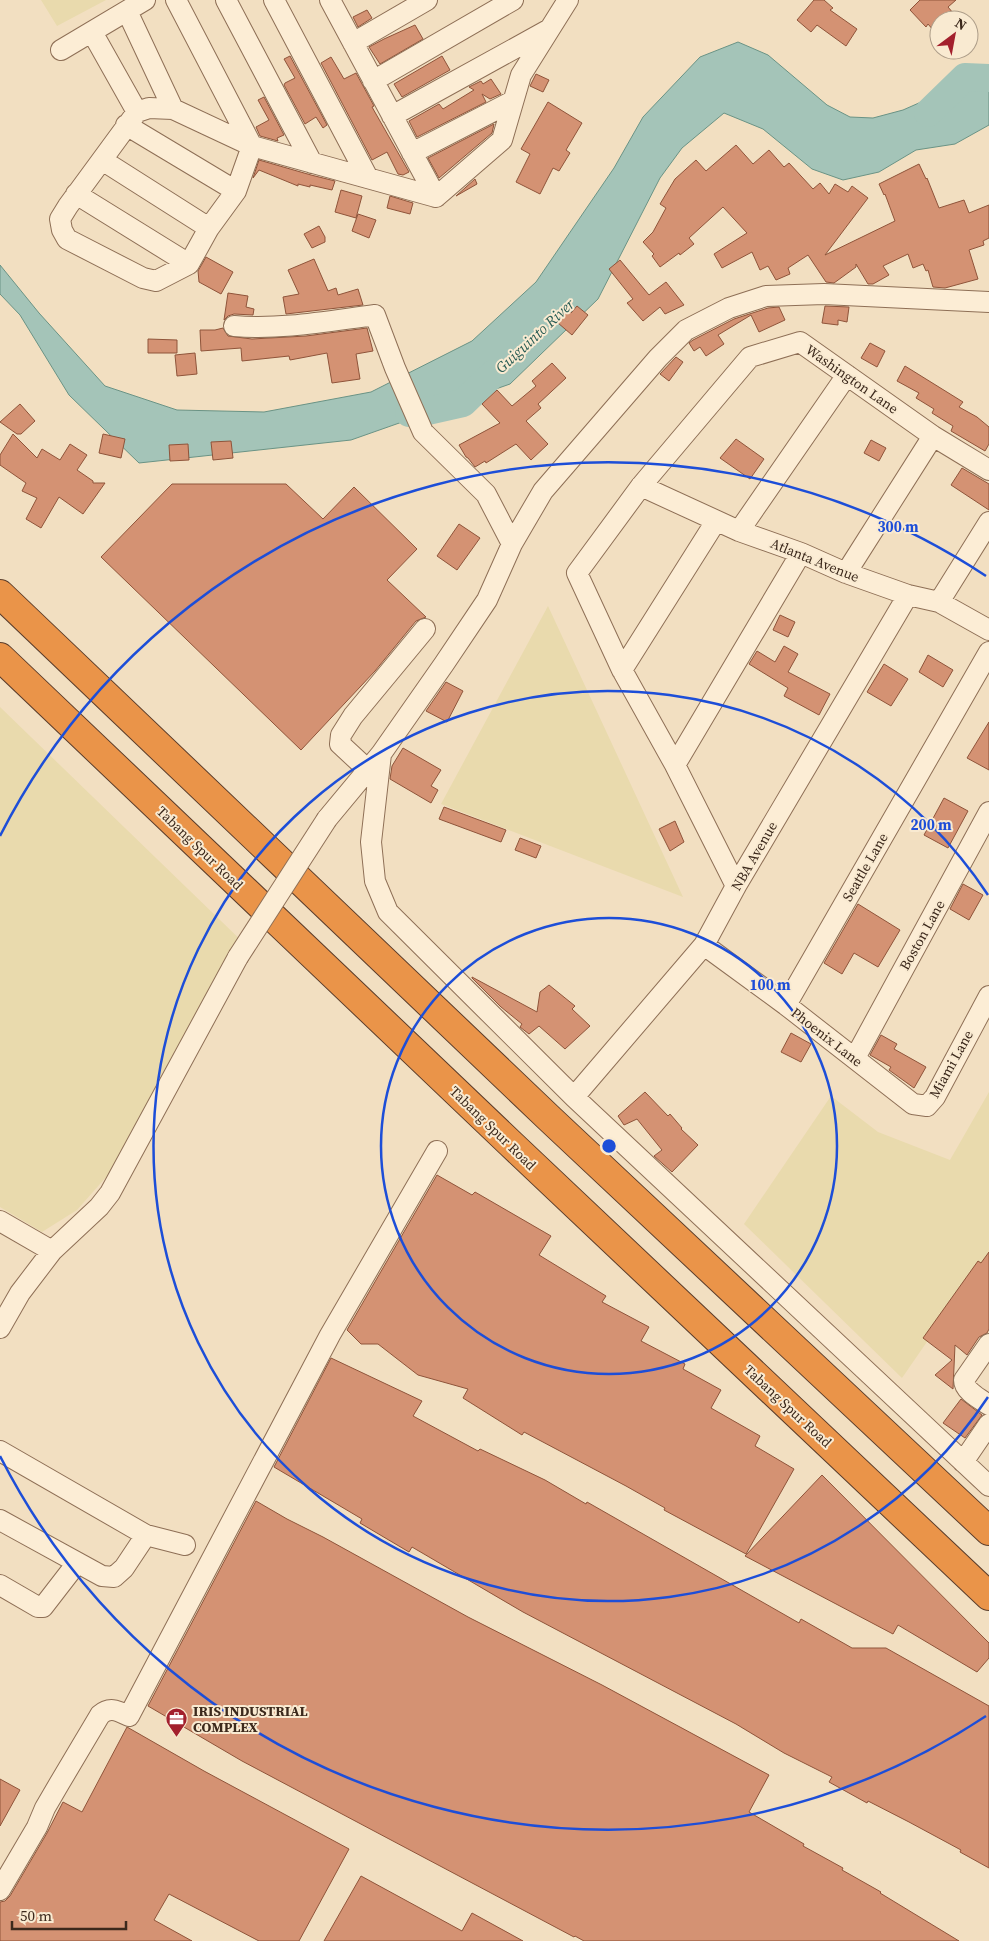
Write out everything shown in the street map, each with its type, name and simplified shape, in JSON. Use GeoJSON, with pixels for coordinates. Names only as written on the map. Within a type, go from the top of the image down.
{"type":"FeatureCollection","features":[{"type":"Feature","properties":{"kind":"highway"},"geometry":{"type":"LineString","coordinates":[[0,594],[558,1126],[989,1531]]}},
{"type":"Feature","properties":{"kind":"highway","name":"Tabang Spur Road"},"geometry":{"type":"LineString","coordinates":[[0,657],[504,1138],[989,1596]]}},
{"type":"Feature","properties":{"kind":"street"},"geometry":{"type":"LineString","coordinates":[[61,50],[145,0]]}},
{"type":"Feature","properties":{"kind":"street"},"geometry":{"type":"LineString","coordinates":[[176,0],[252,146],[236,191],[209,228],[189,264],[156,281],[143,278],[67,239],[60,220],[76,194],[131,118],[149,108],[173,109],[252,146],[436,197]]}},
{"type":"Feature","properties":{"kind":"street"},"geometry":{"type":"LineString","coordinates":[[226,0],[312,162]]}},
{"type":"Feature","properties":{"kind":"street"},"geometry":{"type":"LineString","coordinates":[[274,0],[368,178]]}},
{"type":"Feature","properties":{"kind":"street"},"geometry":{"type":"LineString","coordinates":[[353,42],[427,0]]}},
{"type":"Feature","properties":{"kind":"street"},"geometry":{"type":"LineString","coordinates":[[373,81],[513,0]]}},
{"type":"Feature","properties":{"kind":"street"},"geometry":{"type":"LineString","coordinates":[[436,197],[502,140],[521,75],[568,0]]}},
{"type":"Feature","properties":{"kind":"street"},"geometry":{"type":"LineString","coordinates":[[335,2],[373,81],[436,197]]}},
{"type":"Feature","properties":{"kind":"street"},"geometry":{"type":"LineString","coordinates":[[127,11],[173,109]]}},
{"type":"Feature","properties":{"kind":"street"},"geometry":{"type":"LineString","coordinates":[[392,116],[550,30]]}},
{"type":"Feature","properties":{"kind":"street"},"geometry":{"type":"LineString","coordinates":[[92,32],[131,118],[236,191]]}},
{"type":"Feature","properties":{"kind":"street"},"geometry":{"type":"LineString","coordinates":[[412,153],[513,101]]}},
{"type":"Feature","properties":{"kind":"street"},"geometry":{"type":"LineString","coordinates":[[102,160],[209,228]]}},
{"type":"Feature","properties":{"kind":"street"},"geometry":{"type":"LineString","coordinates":[[76,194],[189,264]]}},
{"type":"Feature","properties":{"kind":"street"},"geometry":{"type":"LineString","coordinates":[[0,1328],[20,1293],[52,1251],[99,1207],[110,1193],[238,957],[327,819],[381,754],[486,600],[512,544],[543,491],[658,358],[686,330],[729,308],[766,296],[824,294],[989,302]]}},
{"type":"Feature","properties":{"kind":"street"},"geometry":{"type":"LineString","coordinates":[[234,326],[256,328],[289,326],[375,315],[395,368],[423,432],[486,494],[512,544]]}},
{"type":"Feature","properties":{"kind":"street","name":"Washington Lane"},"geometry":{"type":"LineString","coordinates":[[641,486],[750,357],[800,342],[933,436],[989,470]]}},
{"type":"Feature","properties":{"kind":"street"},"geometry":{"type":"LineString","coordinates":[[739,531],[847,375]]}},
{"type":"Feature","properties":{"kind":"street"},"geometry":{"type":"LineString","coordinates":[[846,573],[933,436]]}},
{"type":"Feature","properties":{"kind":"street"},"geometry":{"type":"LineString","coordinates":[[641,486],[576,573],[622,670],[675,765],[736,886]]}},
{"type":"Feature","properties":{"kind":"street","name":"Atlanta Avenue"},"geometry":{"type":"LineString","coordinates":[[641,486],[739,531],[801,553],[846,573],[908,595],[939,602],[989,630]]}},
{"type":"Feature","properties":{"kind":"street"},"geometry":{"type":"LineString","coordinates":[[622,670],[716,521]]}},
{"type":"Feature","properties":{"kind":"street"},"geometry":{"type":"LineString","coordinates":[[939,602],[989,522]]}},
{"type":"Feature","properties":{"kind":"street"},"geometry":{"type":"LineString","coordinates":[[675,765],[801,553]]}},
{"type":"Feature","properties":{"kind":"street","name":"NBA Avenue"},"geometry":{"type":"LineString","coordinates":[[574,1097],[704,945],[736,886],[908,595]]}},
{"type":"Feature","properties":{"kind":"street"},"geometry":{"type":"LineString","coordinates":[[368,770],[340,744],[341,735],[353,716],[425,629]]}},
{"type":"Feature","properties":{"kind":"street","name":"Seattle Lane"},"geometry":{"type":"LineString","coordinates":[[786,1005],[989,652]]}},
{"type":"Feature","properties":{"kind":"street"},"geometry":{"type":"LineString","coordinates":[[381,754],[371,842],[375,881],[388,912],[574,1097],[989,1486]]}},
{"type":"Feature","properties":{"kind":"street","name":"Boston Lane"},"geometry":{"type":"LineString","coordinates":[[855,1058],[989,812]]}},
{"type":"Feature","properties":{"kind":"street","name":"Phoenix Lane"},"geometry":{"type":"LineString","coordinates":[[704,945],[786,1005],[913,1104],[927,1106]]}},
{"type":"Feature","properties":{"kind":"street","name":"Miami Lane"},"geometry":{"type":"LineString","coordinates":[[927,1106],[935,1098],[989,996]]}},
{"type":"Feature","properties":{"kind":"street"},"geometry":{"type":"LineString","coordinates":[[0,1890],[37,1827],[58,1784],[100,1715],[106,1710],[111,1709],[129,1716],[330,1335],[437,1151]]}},
{"type":"Feature","properties":{"kind":"street"},"geometry":{"type":"LineString","coordinates":[[0,1221],[52,1251]]}},
{"type":"Feature","properties":{"kind":"street"},"geometry":{"type":"LineString","coordinates":[[989,1344],[964,1380],[964,1385],[968,1390],[989,1405]]}},
{"type":"Feature","properties":{"kind":"street"},"geometry":{"type":"LineString","coordinates":[[963,1462],[989,1424]]}},
{"type":"Feature","properties":{"kind":"street"},"geometry":{"type":"LineString","coordinates":[[0,1452],[146,1534],[185,1546]]}},
{"type":"Feature","properties":{"kind":"street"},"geometry":{"type":"LineString","coordinates":[[0,1520],[102,1576],[114,1577],[124,1568],[146,1534]]}},
{"type":"Feature","properties":{"kind":"street"},"geometry":{"type":"LineString","coordinates":[[0,1585],[38,1607],[43,1606],[77,1563]]}},
{"type":"Feature","properties":{"kind":"shaded area"},"geometry":{"type":"Polygon","coordinates":[[[41,0],[106,0],[57,26],[41,0]]]}},
{"type":"Feature","properties":{"kind":"shaded area"},"geometry":{"type":"Polygon","coordinates":[[[548,606],[683,897],[441,804],[548,606]]]}},
{"type":"Feature","properties":{"kind":"shaded area"},"geometry":{"type":"Polygon","coordinates":[[[0,707],[250,949],[115,1167],[77,1210],[42,1232],[0,1207],[0,707]]]}},
{"type":"Feature","properties":{"kind":"shaded area"},"geometry":{"type":"Polygon","coordinates":[[[989,1092],[989,1252],[902,1378],[744,1224],[831,1096],[878,1132],[950,1160],[989,1092]]]}},
{"type":"Feature","properties":{"kind":"water"},"geometry":{"type":"Polygon","coordinates":[[[738,42],[768,55],[827,105],[850,117],[873,118],[903,110],[989,72],[989,125],[955,144],[916,150],[879,172],[843,180],[812,169],[763,129],[724,113],[682,148],[660,178],[598,299],[510,384],[351,440],[139,463],[69,395],[20,315],[0,294],[0,265],[39,313],[105,386],[177,410],[264,412],[371,392],[472,341],[536,282],[614,168],[643,117],[700,57],[738,42]]]}},
{"type":"Feature","properties":{"kind":"building"},"geometry":{"type":"Polygon","coordinates":[[[814,0],[824,0],[833,8],[830,10],[857,29],[846,46],[817,25],[811,32],[797,20],[814,0]]]}},
{"type":"Feature","properties":{"kind":"building"},"geometry":{"type":"Polygon","coordinates":[[[920,0],[956,0],[948,7],[951,10],[929,10],[929,25],[928,24],[926,27],[910,10],[920,0]]]}},
{"type":"Feature","properties":{"kind":"building"},"geometry":{"type":"Polygon","coordinates":[[[367,10],[372,18],[358,27],[353,17],[367,10]]]}},
{"type":"Feature","properties":{"kind":"building"},"geometry":{"type":"Polygon","coordinates":[[[415,25],[423,39],[380,64],[369,47],[415,25]]]}},
{"type":"Feature","properties":{"kind":"building"},"geometry":{"type":"Polygon","coordinates":[[[290,56],[327,125],[323,128],[316,117],[305,124],[284,85],[295,78],[284,59],[290,56]]]}},
{"type":"Feature","properties":{"kind":"building"},"geometry":{"type":"Polygon","coordinates":[[[442,56],[450,70],[402,97],[394,84],[442,56]]]}},
{"type":"Feature","properties":{"kind":"building"},"geometry":{"type":"Polygon","coordinates":[[[331,57],[344,79],[356,73],[374,106],[372,107],[409,172],[403,175],[398,174],[387,152],[372,160],[321,63],[331,57]]]}},
{"type":"Feature","properties":{"kind":"building"},"geometry":{"type":"Polygon","coordinates":[[[536,74],[549,80],[543,92],[530,86],[536,74]]]}},
{"type":"Feature","properties":{"kind":"building"},"geometry":{"type":"Polygon","coordinates":[[[491,79],[501,94],[490,99],[482,94],[486,102],[417,137],[409,121],[439,104],[443,109],[474,90],[469,87],[481,81],[483,84],[491,79]]]}},
{"type":"Feature","properties":{"kind":"building"},"geometry":{"type":"Polygon","coordinates":[[[264,97],[284,135],[277,138],[278,141],[260,136],[256,127],[269,120],[258,100],[264,97]]]}},
{"type":"Feature","properties":{"kind":"building"},"geometry":{"type":"Polygon","coordinates":[[[548,102],[582,123],[566,150],[570,153],[559,171],[553,168],[540,194],[516,182],[530,154],[521,149],[548,102]]]}},
{"type":"Feature","properties":{"kind":"building"},"geometry":{"type":"Polygon","coordinates":[[[494,124],[492,133],[439,178],[428,158],[494,124]]]}},
{"type":"Feature","properties":{"kind":"building"},"geometry":{"type":"Polygon","coordinates":[[[736,145],[753,164],[769,150],[784,167],[789,163],[813,189],[820,183],[829,194],[835,184],[848,192],[852,186],[868,198],[825,255],[895,221],[885,194],[879,184],[919,164],[939,208],[964,200],[969,213],[989,205],[989,238],[983,241],[984,245],[969,250],[978,279],[945,288],[933,287],[928,270],[926,271],[923,264],[913,268],[908,254],[883,266],[889,275],[873,284],[868,284],[856,264],[856,267],[834,283],[826,282],[808,255],[788,268],[790,274],[776,280],[768,266],[760,270],[752,252],[722,268],[714,254],[747,233],[723,207],[689,238],[694,244],[660,267],[652,256],[654,254],[643,242],[653,232],[666,208],[660,204],[675,179],[696,160],[706,171],[736,145]]]}},
{"type":"Feature","properties":{"kind":"building"},"geometry":{"type":"Polygon","coordinates":[[[259,160],[335,181],[332,190],[310,185],[310,187],[298,184],[298,186],[259,170],[253,178],[259,160]]]}},
{"type":"Feature","properties":{"kind":"building"},"geometry":{"type":"Polygon","coordinates":[[[475,179],[477,184],[456,196],[475,179]]]}},
{"type":"Feature","properties":{"kind":"building"},"geometry":{"type":"Polygon","coordinates":[[[341,190],[362,196],[356,218],[335,212],[341,190]]]}},
{"type":"Feature","properties":{"kind":"building"},"geometry":{"type":"Polygon","coordinates":[[[390,196],[413,203],[410,214],[387,208],[390,196]]]}},
{"type":"Feature","properties":{"kind":"building"},"geometry":{"type":"Polygon","coordinates":[[[358,214],[376,220],[369,238],[352,231],[358,214]]]}},
{"type":"Feature","properties":{"kind":"building"},"geometry":{"type":"Polygon","coordinates":[[[319,226],[325,237],[325,242],[312,248],[304,234],[319,226]]]}},
{"type":"Feature","properties":{"kind":"building"},"geometry":{"type":"Polygon","coordinates":[[[206,257],[233,272],[221,294],[199,282],[198,271],[206,257]]]}},
{"type":"Feature","properties":{"kind":"building"},"geometry":{"type":"Polygon","coordinates":[[[314,259],[328,291],[336,288],[338,295],[358,289],[363,305],[286,314],[283,297],[299,294],[288,270],[314,259]]]}},
{"type":"Feature","properties":{"kind":"building"},"geometry":{"type":"Polygon","coordinates":[[[620,260],[649,295],[666,282],[684,305],[665,314],[660,307],[643,321],[627,303],[633,299],[609,269],[620,260]]]}},
{"type":"Feature","properties":{"kind":"building"},"geometry":{"type":"Polygon","coordinates":[[[228,293],[248,296],[246,307],[254,309],[253,315],[234,314],[224,320],[228,293]]]}},
{"type":"Feature","properties":{"kind":"building"},"geometry":{"type":"Polygon","coordinates":[[[577,306],[588,315],[572,335],[558,323],[568,310],[571,313],[577,306]]]}},
{"type":"Feature","properties":{"kind":"building"},"geometry":{"type":"Polygon","coordinates":[[[825,306],[849,307],[847,322],[838,320],[838,325],[822,323],[825,306]]]}},
{"type":"Feature","properties":{"kind":"building"},"geometry":{"type":"Polygon","coordinates":[[[779,307],[785,320],[759,332],[751,315],[718,335],[724,344],[706,356],[700,347],[694,351],[689,343],[734,319],[768,308],[779,307]]]}},
{"type":"Feature","properties":{"kind":"building"},"geometry":{"type":"Polygon","coordinates":[[[223,328],[228,336],[252,339],[306,336],[367,328],[373,351],[356,354],[360,379],[332,383],[327,353],[290,360],[289,356],[242,361],[241,348],[201,351],[200,330],[223,328]]]}},
{"type":"Feature","properties":{"kind":"building"},"geometry":{"type":"Polygon","coordinates":[[[148,339],[177,340],[177,353],[148,353],[148,339]]]}},
{"type":"Feature","properties":{"kind":"building"},"geometry":{"type":"Polygon","coordinates":[[[870,343],[885,351],[877,367],[861,358],[870,343]]]}},
{"type":"Feature","properties":{"kind":"building"},"geometry":{"type":"Polygon","coordinates":[[[195,353],[197,374],[177,376],[175,355],[195,353]]]}},
{"type":"Feature","properties":{"kind":"building"},"geometry":{"type":"Polygon","coordinates":[[[676,357],[683,362],[669,381],[660,374],[676,357]]]}},
{"type":"Feature","properties":{"kind":"building"},"geometry":{"type":"Polygon","coordinates":[[[552,363],[566,378],[538,404],[541,408],[526,421],[548,444],[531,460],[516,444],[486,463],[485,461],[475,467],[459,445],[500,423],[482,404],[497,390],[512,406],[536,386],[532,381],[552,363]]]}},
{"type":"Feature","properties":{"kind":"building"},"geometry":{"type":"Polygon","coordinates":[[[905,366],[963,402],[959,407],[977,417],[989,427],[989,444],[985,451],[951,431],[953,426],[932,413],[934,409],[916,398],[919,393],[897,381],[905,366]]]}},
{"type":"Feature","properties":{"kind":"building"},"geometry":{"type":"Polygon","coordinates":[[[20,404],[35,421],[21,434],[17,434],[0,422],[20,404]]]}},
{"type":"Feature","properties":{"kind":"building"},"geometry":{"type":"Polygon","coordinates":[[[13,434],[37,458],[42,449],[60,460],[70,444],[87,455],[77,470],[93,481],[93,483],[105,483],[83,514],[59,497],[41,528],[26,519],[37,498],[22,491],[26,483],[0,465],[0,455],[13,434]]]}},
{"type":"Feature","properties":{"kind":"building"},"geometry":{"type":"Polygon","coordinates":[[[103,434],[125,439],[121,458],[99,453],[103,434]]]}},
{"type":"Feature","properties":{"kind":"building"},"geometry":{"type":"Polygon","coordinates":[[[736,439],[764,459],[750,479],[720,458],[736,439]]]}},
{"type":"Feature","properties":{"kind":"building"},"geometry":{"type":"Polygon","coordinates":[[[871,440],[886,448],[879,461],[864,453],[871,440]]]}},
{"type":"Feature","properties":{"kind":"building"},"geometry":{"type":"Polygon","coordinates":[[[231,441],[233,458],[213,460],[211,442],[231,441]]]}},
{"type":"Feature","properties":{"kind":"building"},"geometry":{"type":"Polygon","coordinates":[[[188,444],[189,460],[170,461],[169,445],[188,444]]]}},
{"type":"Feature","properties":{"kind":"building"},"geometry":{"type":"Polygon","coordinates":[[[962,468],[989,484],[989,510],[951,485],[962,468]]]}},
{"type":"Feature","properties":{"kind":"building"},"geometry":{"type":"Polygon","coordinates":[[[172,484],[286,484],[323,519],[354,487],[417,549],[387,580],[426,617],[416,621],[375,671],[301,750],[101,557],[172,484]]]}},
{"type":"Feature","properties":{"kind":"building"},"geometry":{"type":"Polygon","coordinates":[[[459,524],[480,538],[457,570],[437,556],[459,524]]]}},
{"type":"Feature","properties":{"kind":"building"},"geometry":{"type":"Polygon","coordinates":[[[780,615],[795,622],[788,637],[773,630],[780,615]]]}},
{"type":"Feature","properties":{"kind":"building"},"geometry":{"type":"Polygon","coordinates":[[[784,646],[798,654],[788,672],[830,694],[819,715],[784,696],[788,688],[749,664],[757,651],[775,662],[784,646]]]}},
{"type":"Feature","properties":{"kind":"building"},"geometry":{"type":"Polygon","coordinates":[[[928,655],[953,670],[943,687],[919,672],[928,655]]]}},
{"type":"Feature","properties":{"kind":"building"},"geometry":{"type":"Polygon","coordinates":[[[884,664],[908,679],[891,706],[867,692],[884,664]]]}},
{"type":"Feature","properties":{"kind":"building"},"geometry":{"type":"Polygon","coordinates":[[[446,682],[463,691],[447,722],[426,711],[446,682]]]}},
{"type":"Feature","properties":{"kind":"building"},"geometry":{"type":"Polygon","coordinates":[[[989,722],[989,770],[967,758],[989,722]]]}},
{"type":"Feature","properties":{"kind":"building"},"geometry":{"type":"Polygon","coordinates":[[[403,748],[441,770],[431,786],[438,790],[431,803],[390,779],[392,766],[403,748]]]}},
{"type":"Feature","properties":{"kind":"building"},"geometry":{"type":"Polygon","coordinates":[[[944,798],[968,811],[948,848],[924,835],[944,798]]]}},
{"type":"Feature","properties":{"kind":"building"},"geometry":{"type":"Polygon","coordinates":[[[444,807],[506,830],[501,842],[439,819],[444,807]]]}},
{"type":"Feature","properties":{"kind":"building"},"geometry":{"type":"Polygon","coordinates":[[[675,821],[684,842],[670,851],[659,829],[675,821]]]}},
{"type":"Feature","properties":{"kind":"building"},"geometry":{"type":"Polygon","coordinates":[[[520,838],[541,846],[536,858],[515,850],[520,838]]]}},
{"type":"Feature","properties":{"kind":"building"},"geometry":{"type":"Polygon","coordinates":[[[963,884],[983,895],[969,920],[950,909],[963,884]]]}},
{"type":"Feature","properties":{"kind":"building"},"geometry":{"type":"Polygon","coordinates":[[[858,904],[900,930],[878,967],[854,953],[842,974],[824,963],[858,904]]]}},
{"type":"Feature","properties":{"kind":"building"},"geometry":{"type":"Polygon","coordinates":[[[472,977],[537,1012],[540,992],[549,985],[575,1006],[572,1009],[590,1026],[565,1049],[539,1026],[529,1034],[520,1027],[522,1024],[501,1007],[472,977]]]}},
{"type":"Feature","properties":{"kind":"building"},"geometry":{"type":"Polygon","coordinates":[[[791,1033],[811,1044],[801,1062],[781,1052],[791,1033]]]}},
{"type":"Feature","properties":{"kind":"building"},"geometry":{"type":"Polygon","coordinates":[[[881,1035],[897,1044],[894,1049],[926,1067],[914,1088],[889,1070],[891,1067],[870,1055],[881,1035]]]}},
{"type":"Feature","properties":{"kind":"building"},"geometry":{"type":"Polygon","coordinates":[[[645,1092],[668,1116],[670,1114],[681,1129],[698,1145],[672,1172],[654,1156],[662,1150],[637,1119],[624,1125],[618,1116],[645,1092]]]}},
{"type":"Feature","properties":{"kind":"building"},"geometry":{"type":"Polygon","coordinates":[[[437,1175],[472,1195],[475,1192],[551,1236],[539,1255],[606,1296],[602,1302],[649,1327],[641,1341],[685,1364],[683,1369],[721,1390],[711,1408],[760,1436],[755,1446],[794,1469],[746,1554],[664,1510],[665,1508],[626,1486],[524,1432],[522,1435],[463,1398],[468,1389],[418,1375],[378,1344],[361,1344],[347,1330],[437,1175]]]}},
{"type":"Feature","properties":{"kind":"building"},"geometry":{"type":"Polygon","coordinates":[[[989,1252],[989,1329],[987,1333],[979,1337],[967,1355],[955,1345],[953,1389],[935,1375],[952,1360],[923,1338],[978,1261],[981,1263],[989,1252]]]}},
{"type":"Feature","properties":{"kind":"building"},"geometry":{"type":"Polygon","coordinates":[[[331,1358],[422,1401],[413,1416],[478,1451],[480,1449],[545,1480],[586,1504],[587,1502],[799,1623],[801,1619],[852,1648],[886,1648],[989,1706],[989,1868],[960,1852],[961,1850],[909,1822],[868,1801],[867,1803],[829,1782],[832,1777],[784,1753],[736,1724],[523,1612],[412,1547],[409,1552],[360,1523],[362,1519],[274,1467],[331,1358]]]}},
{"type":"Feature","properties":{"kind":"building"},"geometry":{"type":"Polygon","coordinates":[[[961,1399],[982,1415],[965,1438],[943,1423],[961,1399]]]}},
{"type":"Feature","properties":{"kind":"building"},"geometry":{"type":"Polygon","coordinates":[[[822,1475],[989,1643],[989,1658],[977,1672],[898,1625],[893,1634],[745,1556],[822,1475]]]}},
{"type":"Feature","properties":{"kind":"building"},"geometry":{"type":"Polygon","coordinates":[[[256,1501],[468,1617],[602,1685],[769,1775],[749,1812],[804,1844],[803,1846],[843,1868],[842,1870],[959,1941],[584,1941],[242,1761],[148,1706],[256,1501]]]}},
{"type":"Feature","properties":{"kind":"building"},"geometry":{"type":"Polygon","coordinates":[[[127,1727],[349,1849],[299,1941],[259,1941],[169,1894],[154,1920],[192,1941],[0,1941],[0,1902],[5,1901],[10,1896],[63,1802],[82,1812],[127,1727]]]}},
{"type":"Feature","properties":{"kind":"building"},"geometry":{"type":"Polygon","coordinates":[[[0,1779],[20,1790],[0,1826],[0,1779]]]}},
{"type":"Feature","properties":{"kind":"building"},"geometry":{"type":"Polygon","coordinates":[[[361,1876],[462,1931],[472,1913],[523,1941],[324,1941],[361,1876]]]}},
{"type":"Feature","properties":{"kind":"waterway","name":"Guiguinto River"},"geometry":{"type":"LineString","coordinates":[[928,113],[965,77],[989,78]]}},
{"type":"Feature","properties":{"kind":"waterway","name":"Guiguinto River"},"geometry":{"type":"LineString","coordinates":[[409,413],[423,412],[463,403],[493,374]]}},
{"type":"Feature","properties":{"kind":"place","name":"IRIS INDUSTRIAL COMPLEX"},"geometry":{"type":"Point","coordinates":[177,1738]}}]}
